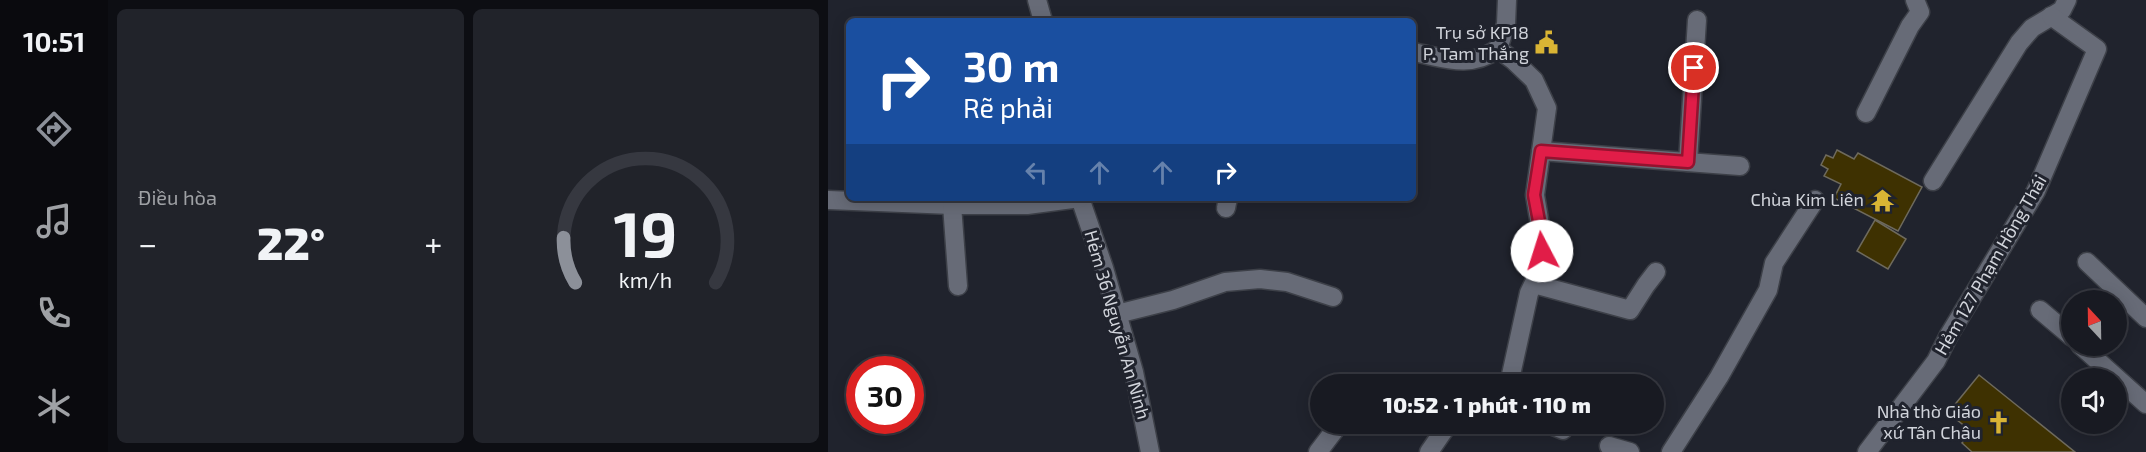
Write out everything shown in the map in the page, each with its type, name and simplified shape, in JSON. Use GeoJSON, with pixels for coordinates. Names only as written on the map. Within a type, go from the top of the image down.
{"type":"FeatureCollection","features":[{"type":"Feature","properties":{"kind":"street"},"geometry":{"type":"LineString","coordinates":[[1037,0],[1042,18]]}},
{"type":"Feature","properties":{"kind":"street"},"geometry":{"type":"LineString","coordinates":[[1416,53],[1460,61],[1485,58],[1498,49],[1506,24],[1507,0]]}},
{"type":"Feature","properties":{"kind":"street"},"geometry":{"type":"LineString","coordinates":[[1866,113],[1906,34],[1920,12],[1915,0]]}},
{"type":"Feature","properties":{"kind":"street"},"geometry":{"type":"LineString","coordinates":[[1933,181],[2019,43],[2032,28],[2062,10],[2067,0]]}},
{"type":"Feature","properties":{"kind":"street","name":"Hẻm 127 Phạm Hồng Thái"},"geometry":{"type":"LineString","coordinates":[[1867,452],[1936,362],[1949,335],[2036,191],[2078,96],[2097,49],[2051,16]]}},
{"type":"Feature","properties":{"kind":"street"},"geometry":{"type":"LineString","coordinates":[[1688,162],[1697,20]]}},
{"type":"Feature","properties":{"kind":"street"},"geometry":{"type":"LineString","coordinates":[[1498,49],[1534,80],[1548,108],[1534,195],[1542,237],[1542,266],[1529,293],[1511,374]]}},
{"type":"Feature","properties":{"kind":"street"},"geometry":{"type":"LineString","coordinates":[[1541,151],[1740,166]]}},
{"type":"Feature","properties":{"kind":"street"},"geometry":{"type":"LineString","coordinates":[[828,200],[846,201]]}},
{"type":"Feature","properties":{"kind":"street"},"geometry":{"type":"LineString","coordinates":[[1671,452],[1719,377],[1768,290],[1774,263],[1815,200]]}},
{"type":"Feature","properties":{"kind":"street"},"geometry":{"type":"LineString","coordinates":[[853,201],[1027,205],[1057,201]]}},
{"type":"Feature","properties":{"kind":"street","name":"Hẻm 36 Nguyễn An Ninh"},"geometry":{"type":"LineString","coordinates":[[1081,201],[1104,268],[1134,372],[1150,452]]}},
{"type":"Feature","properties":{"kind":"street"},"geometry":{"type":"LineString","coordinates":[[952,205],[958,286]]}},
{"type":"Feature","properties":{"kind":"street"},"geometry":{"type":"LineString","coordinates":[[2087,262],[2146,318]]}},
{"type":"Feature","properties":{"kind":"street"},"geometry":{"type":"LineString","coordinates":[[1533,284],[1630,310],[1656,272]]}},
{"type":"Feature","properties":{"kind":"street"},"geometry":{"type":"LineString","coordinates":[[1117,314],[1183,297],[1225,282],[1260,279],[1287,282],[1333,297]]}},
{"type":"Feature","properties":{"kind":"street"},"geometry":{"type":"LineString","coordinates":[[2040,310],[2061,328]]}},
{"type":"Feature","properties":{"kind":"street"},"geometry":{"type":"LineString","coordinates":[[2092,356],[2146,404]]}},
{"type":"Feature","properties":{"kind":"street"},"geometry":{"type":"LineString","coordinates":[[1319,452],[1332,434]]}},
{"type":"Feature","properties":{"kind":"street"},"geometry":{"type":"LineString","coordinates":[[1428,452],[1441,434]]}},
{"type":"Feature","properties":{"kind":"street"},"geometry":{"type":"LineString","coordinates":[[1609,446],[1630,452]]}},
{"type":"Feature","properties":{"kind":"building"},"geometry":{"type":"Polygon","coordinates":[[[1837,150],[1854,159],[1858,153],[1922,187],[1898,231],[1834,198],[1841,184],[1824,176],[1828,169],[1821,165],[1826,155],[1833,158],[1837,150]]]}},
{"type":"Feature","properties":{"kind":"building"},"geometry":{"type":"Polygon","coordinates":[[[1875,220],[1906,239],[1888,269],[1857,251],[1875,220]]]}},
{"type":"Feature","properties":{"kind":"building","name":"Nhà thờ Giáo xứ Tân Châu"},"geometry":{"type":"Polygon","coordinates":[[[1979,375],[2075,452],[1972,452],[1962,443],[1971,431],[1948,413],[1979,375]]]}},
{"type":"Feature","properties":{"kind":"place","name":"Trụ sở KP18 P. Tam Thắng"},"geometry":{"type":"Point","coordinates":[1547,43]}},
{"type":"Feature","properties":{"kind":"place","name":"Chùa Kim Liên"},"geometry":{"type":"Point","coordinates":[1882,200]}},
{"type":"Feature","properties":{"kind":"place","name":"Nhà thờ Giáo xứ Tân Châu"},"geometry":{"type":"Point","coordinates":[1999,422]}},
{"type":"Feature","properties":{"kind":"route"},"geometry":{"type":"LineString","coordinates":[[1542,251],[1542,237],[1534,195],[1541,151],[1688,162],[1694,68]]}}]}
